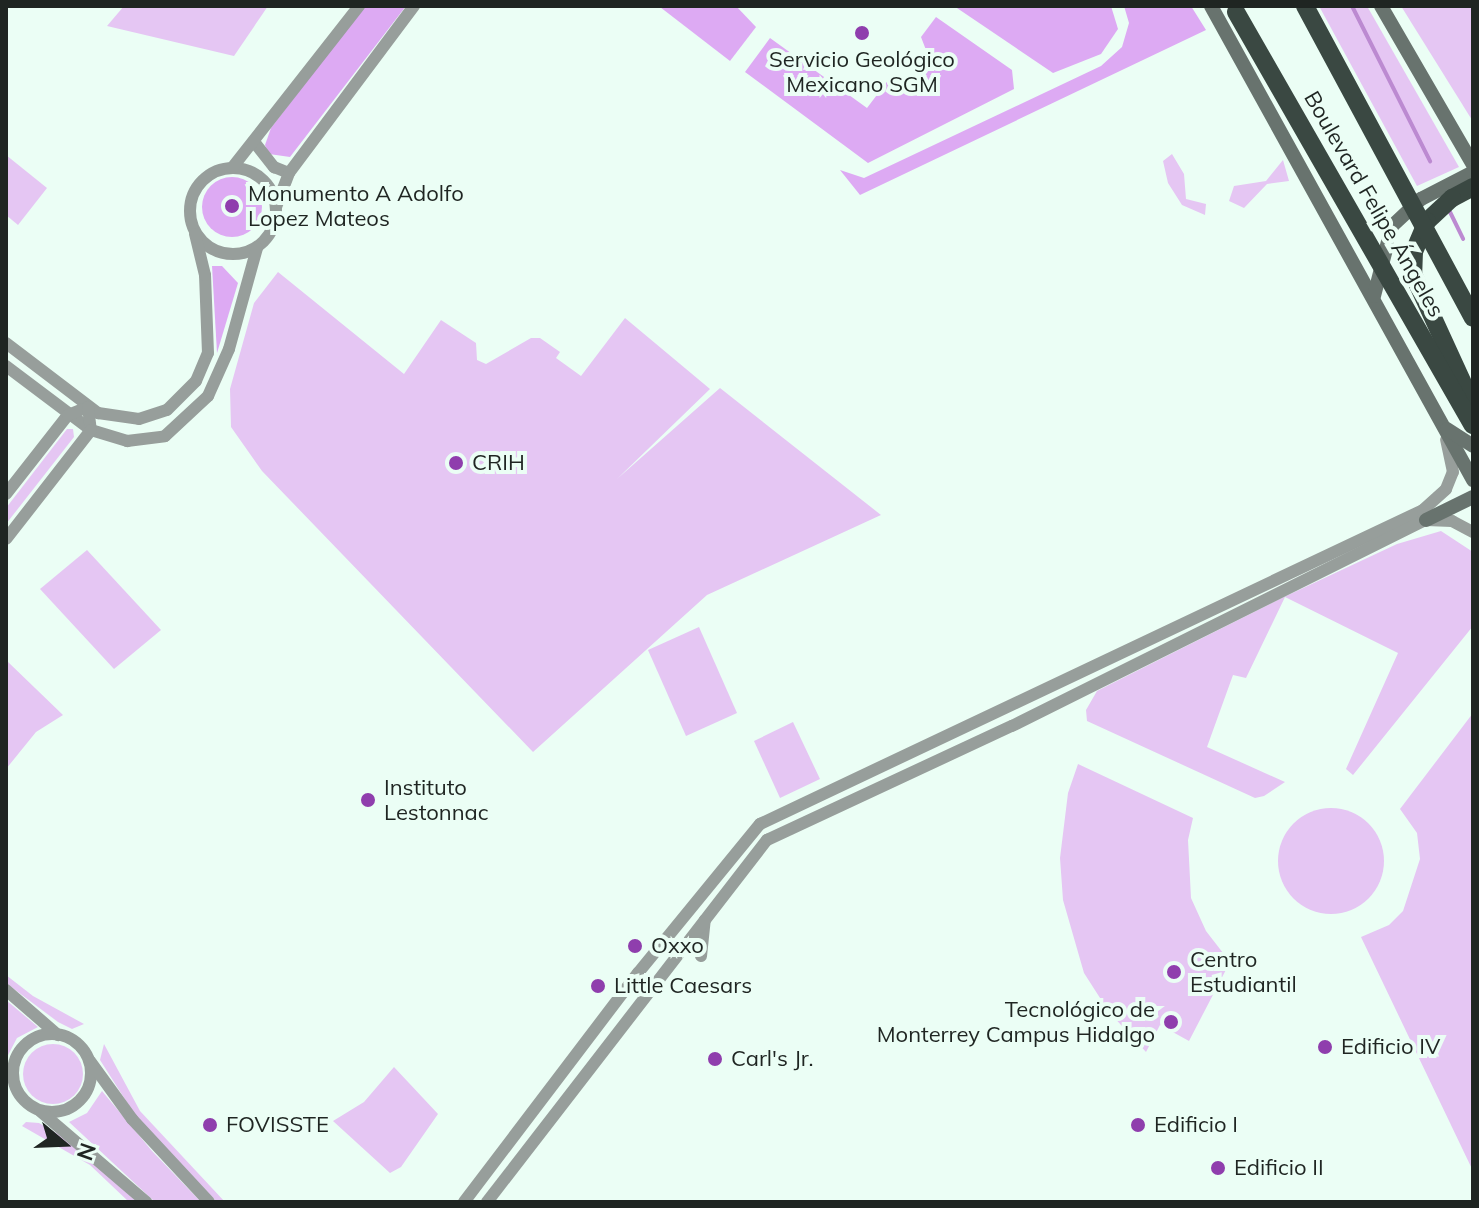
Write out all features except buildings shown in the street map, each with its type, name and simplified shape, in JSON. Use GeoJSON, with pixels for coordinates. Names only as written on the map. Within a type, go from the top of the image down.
{"type":"FeatureCollection","features":[{"type":"Feature","properties":{"kind":"highway","name":"Boulevard Felipe Ángeles"},"geometry":{"type":"LineString","coordinates":[[1232,6],[1473,425]]}},
{"type":"Feature","properties":{"kind":"highway","name":"Boulevard Felipe Ángeles"},"geometry":{"type":"LineString","coordinates":[[1305,6],[1473,318]]}},
{"type":"Feature","properties":{"kind":"highway"},"geometry":{"type":"LineString","coordinates":[[1473,187],[1452,198],[1427,221],[1413,262],[1418,291],[1473,405]]}},
{"type":"Feature","properties":{"kind":"main road"},"geometry":{"type":"LineString","coordinates":[[1211,6],[1473,480]]}},
{"type":"Feature","properties":{"kind":"main road"},"geometry":{"type":"LineString","coordinates":[[1381,6],[1473,165]]}},
{"type":"Feature","properties":{"kind":"main road"},"geometry":{"type":"LineString","coordinates":[[1457,134],[1473,148]]}},
{"type":"Feature","properties":{"kind":"main road"},"geometry":{"type":"LineString","coordinates":[[1374,296],[1392,226],[1421,199],[1473,172]]}},
{"type":"Feature","properties":{"kind":"main road"},"geometry":{"type":"LineString","coordinates":[[1446,429],[1473,446]]}},
{"type":"Feature","properties":{"kind":"main road"},"geometry":{"type":"LineString","coordinates":[[1426,520],[1473,497]]}},
{"type":"Feature","properties":{"kind":"street"},"geometry":{"type":"LineString","coordinates":[[232,168],[255,143],[359,6]]}},
{"type":"Feature","properties":{"kind":"street"},"geometry":{"type":"LineString","coordinates":[[6,366],[91,430],[127,441],[165,436],[208,396],[229,349],[257,248],[273,229],[276,207],[289,173],[414,6]]}},
{"type":"Feature","properties":{"kind":"street"},"geometry":{"type":"LineString","coordinates":[[255,143],[274,167],[289,173]]}},
{"type":"Feature","properties":{"kind":"street"},"geometry":{"type":"LineString","coordinates":[[6,343],[88,407],[110,417],[151,416],[178,402],[196,381],[209,337],[203,255],[189,208],[195,189],[216,171],[232,168],[264,181],[276,207]]}},
{"type":"Feature","properties":{"kind":"street"},"geometry":{"type":"LineString","coordinates":[[195,234],[222,254],[257,248]]}},
{"type":"Feature","properties":{"kind":"street"},"geometry":{"type":"LineString","coordinates":[[6,494],[68,415],[88,407]]}},
{"type":"Feature","properties":{"kind":"street"},"geometry":{"type":"LineString","coordinates":[[6,539],[91,430],[88,407]]}},
{"type":"Feature","properties":{"kind":"street"},"geometry":{"type":"LineString","coordinates":[[464,1202],[638,973],[760,824],[1423,510],[1446,489],[1452,458],[1434,407]]}},
{"type":"Feature","properties":{"kind":"street"},"geometry":{"type":"LineString","coordinates":[[487,1202],[767,840],[1032,716],[1426,520],[1452,521],[1473,532]]}},
{"type":"Feature","properties":{"kind":"street"},"geometry":{"type":"LineString","coordinates":[[1234,599],[1241,614]]}},
{"type":"Feature","properties":{"kind":"street"},"geometry":{"type":"LineString","coordinates":[[1022,699],[1032,716]]}},
{"type":"Feature","properties":{"kind":"street"},"geometry":{"type":"LineString","coordinates":[[701,956],[705,918]]}},
{"type":"Feature","properties":{"kind":"street"},"geometry":{"type":"LineString","coordinates":[[6,990],[58,1035],[78,1044],[132,1119],[209,1202]]}},
{"type":"Feature","properties":{"kind":"street"},"geometry":{"type":"LineString","coordinates":[[14,1085],[14,1063],[25,1045],[44,1035],[58,1035]]}},
{"type":"Feature","properties":{"kind":"street"},"geometry":{"type":"LineString","coordinates":[[40,1111],[63,1111],[81,1099],[90,1078],[87,1056]]}},
{"type":"Feature","properties":{"kind":"street"},"geometry":{"type":"LineString","coordinates":[[6,1072],[22,1098],[146,1202]]}},
{"type":"Feature","properties":{"kind":"shaded area"},"geometry":{"type":"Polygon","coordinates":[[[124,6],[268,6],[234,56],[107,26],[124,6]]]}},
{"type":"Feature","properties":{"kind":"shaded area"},"geometry":{"type":"Polygon","coordinates":[[[364,6],[406,6],[290,157],[269,154],[265,145],[271,128],[364,6]]]}},
{"type":"Feature","properties":{"kind":"shaded area"},"geometry":{"type":"Polygon","coordinates":[[[736,6],[756,27],[730,61],[660,7],[736,6]]]}},
{"type":"Feature","properties":{"kind":"shaded area"},"geometry":{"type":"Polygon","coordinates":[[[954,6],[1111,6],[1118,29],[1101,54],[1053,73],[954,6]]]}},
{"type":"Feature","properties":{"kind":"shaded area"},"geometry":{"type":"Polygon","coordinates":[[[1124,6],[1191,6],[1206,30],[860,195],[840,170],[864,178],[1101,66],[1122,47],[1129,23],[1124,6]]]}},
{"type":"Feature","properties":{"kind":"shaded area"},"geometry":{"type":"Polygon","coordinates":[[[1319,6],[1367,6],[1459,167],[1417,186],[1319,6]]]}},
{"type":"Feature","properties":{"kind":"shaded area"},"geometry":{"type":"Polygon","coordinates":[[[1401,6],[1473,6],[1473,121],[1472,120],[1401,6]]]}},
{"type":"Feature","properties":{"kind":"shaded area"},"geometry":{"type":"Polygon","coordinates":[[[936,17],[1012,70],[1014,89],[868,163],[745,72],[770,38],[867,108],[889,79],[902,82],[920,72],[926,50],[921,37],[936,17]]]}},
{"type":"Feature","properties":{"kind":"shaded area"},"geometry":{"type":"Polygon","coordinates":[[[1172,154],[1184,174],[1186,199],[1206,204],[1205,215],[1182,205],[1168,183],[1163,161],[1172,154]]]}},
{"type":"Feature","properties":{"kind":"shaded area"},"geometry":{"type":"Polygon","coordinates":[[[6,155],[47,188],[18,225],[6,215],[6,155]]]}},
{"type":"Feature","properties":{"kind":"shaded area"},"geometry":{"type":"Polygon","coordinates":[[[1283,160],[1289,181],[1267,184],[1244,208],[1229,201],[1234,186],[1266,181],[1283,160]]]}},
{"type":"Feature","properties":{"kind":"shaded area"},"geometry":{"type":"Polygon","coordinates":[[[232,177],[243,179],[253,186],[260,196],[260,218],[253,228],[243,235],[232,237],[221,235],[211,228],[204,218],[202,207],[204,196],[211,186],[221,179],[232,177]]]}},
{"type":"Feature","properties":{"kind":"shaded area"},"geometry":{"type":"Polygon","coordinates":[[[212,266],[222,266],[238,283],[217,353],[212,266]]]}},
{"type":"Feature","properties":{"kind":"shaded area"},"geometry":{"type":"Polygon","coordinates":[[[278,272],[404,374],[441,320],[476,343],[477,360],[486,364],[531,338],[540,338],[560,352],[556,358],[581,376],[625,318],[710,389],[617,479],[720,388],[881,515],[707,595],[533,752],[262,471],[231,427],[230,389],[254,303],[278,272]]]}},
{"type":"Feature","properties":{"kind":"shaded area"},"geometry":{"type":"Polygon","coordinates":[[[67,429],[73,429],[74,437],[6,524],[6,508],[67,429]]]}},
{"type":"Feature","properties":{"kind":"shaded area"},"geometry":{"type":"Polygon","coordinates":[[[1441,531],[1473,552],[1473,626],[1353,775],[1346,769],[1398,653],[1285,597],[1246,678],[1233,675],[1207,747],[1285,782],[1264,796],[1255,798],[1087,721],[1086,710],[1097,691],[1284,597],[1397,544],[1441,531]]]}},
{"type":"Feature","properties":{"kind":"shaded area"},"geometry":{"type":"Polygon","coordinates":[[[87,550],[161,630],[114,669],[40,589],[87,550]]]}},
{"type":"Feature","properties":{"kind":"shaded area"},"geometry":{"type":"Polygon","coordinates":[[[699,627],[737,713],[686,736],[648,650],[699,627]]]}},
{"type":"Feature","properties":{"kind":"shaded area"},"geometry":{"type":"Polygon","coordinates":[[[7,661],[63,715],[36,732],[6,769],[7,661]]]}},
{"type":"Feature","properties":{"kind":"shaded area"},"geometry":{"type":"Polygon","coordinates":[[[1473,713],[1473,1171],[1361,937],[1389,925],[1403,911],[1420,859],[1417,833],[1400,809],[1473,713]]]}},
{"type":"Feature","properties":{"kind":"shaded area"},"geometry":{"type":"Polygon","coordinates":[[[793,722],[820,779],[780,798],[754,741],[793,722]]]}},
{"type":"Feature","properties":{"kind":"shaded area"},"geometry":{"type":"Polygon","coordinates":[[[1078,764],[1193,818],[1188,840],[1191,898],[1206,931],[1230,962],[1189,1041],[1160,1025],[1146,1052],[1109,1012],[1084,973],[1063,900],[1060,858],[1068,793],[1078,764]]]}},
{"type":"Feature","properties":{"kind":"shaded area"},"geometry":{"type":"Polygon","coordinates":[[[1331,808],[1351,812],[1369,823],[1380,841],[1384,861],[1380,881],[1369,899],[1351,910],[1331,914],[1311,910],[1293,899],[1282,881],[1278,861],[1282,841],[1293,823],[1311,812],[1331,808]]]}},
{"type":"Feature","properties":{"kind":"shaded area"},"geometry":{"type":"Polygon","coordinates":[[[6,975],[33,996],[84,1024],[72,1029],[58,1022],[6,983],[6,975]]]}},
{"type":"Feature","properties":{"kind":"shaded area"},"geometry":{"type":"Polygon","coordinates":[[[6,1000],[38,1027],[17,1038],[6,1059],[6,1000]]]}},
{"type":"Feature","properties":{"kind":"shaded area"},"geometry":{"type":"Polygon","coordinates":[[[53,1044],[65,1046],[74,1053],[81,1062],[81,1086],[74,1095],[65,1102],[53,1104],[41,1102],[32,1095],[25,1086],[23,1074],[25,1062],[32,1053],[41,1046],[53,1044]]]}},
{"type":"Feature","properties":{"kind":"shaded area"},"geometry":{"type":"Polygon","coordinates":[[[104,1044],[140,1111],[225,1202],[217,1202],[135,1115],[100,1060],[104,1044]]]}},
{"type":"Feature","properties":{"kind":"shaded area"},"geometry":{"type":"Polygon","coordinates":[[[394,1067],[438,1114],[401,1167],[390,1173],[333,1121],[364,1102],[394,1067]]]}},
{"type":"Feature","properties":{"kind":"shaded area"},"geometry":{"type":"Polygon","coordinates":[[[102,1091],[152,1151],[201,1202],[155,1202],[69,1122],[87,1113],[102,1091]]]}},
{"type":"Feature","properties":{"kind":"shaded area"},"geometry":{"type":"Polygon","coordinates":[[[26,1122],[39,1123],[65,1138],[137,1202],[129,1202],[90,1165],[22,1126],[26,1122]]]}},
{"type":"Feature","properties":{"kind":"waterway"},"geometry":{"type":"LineString","coordinates":[[1352,6],[1430,161]]}},
{"type":"Feature","properties":{"kind":"waterway"},"geometry":{"type":"LineString","coordinates":[[1450,212],[1463,239]]}},
{"type":"Feature","properties":{"kind":"place","name":"Servicio Geológico Mexicano SGM"},"geometry":{"type":"Point","coordinates":[862,33]}},
{"type":"Feature","properties":{"kind":"place","name":"Monumento A Adolfo Lopez Mateos"},"geometry":{"type":"Point","coordinates":[232,206]}},
{"type":"Feature","properties":{"kind":"place","name":"CRIH"},"geometry":{"type":"Point","coordinates":[456,463]}},
{"type":"Feature","properties":{"kind":"place","name":"Instituto Lestonnac"},"geometry":{"type":"Point","coordinates":[368,800]}},
{"type":"Feature","properties":{"kind":"place","name":"Oxxo"},"geometry":{"type":"Point","coordinates":[635,946]}},
{"type":"Feature","properties":{"kind":"place","name":"Centro Estudiantil"},"geometry":{"type":"Point","coordinates":[1174,972]}},
{"type":"Feature","properties":{"kind":"place","name":"Little Caesars"},"geometry":{"type":"Point","coordinates":[598,986]}},
{"type":"Feature","properties":{"kind":"place","name":"Tecnológico de Monterrey Campus Hidalgo"},"geometry":{"type":"Point","coordinates":[1171,1022]}},
{"type":"Feature","properties":{"kind":"place","name":"Edificio IV"},"geometry":{"type":"Point","coordinates":[1325,1047]}},
{"type":"Feature","properties":{"kind":"place","name":"Carl's Jr."},"geometry":{"type":"Point","coordinates":[715,1059]}},
{"type":"Feature","properties":{"kind":"place","name":"FOVISSTE"},"geometry":{"type":"Point","coordinates":[210,1125]}},
{"type":"Feature","properties":{"kind":"place","name":"Edificio I"},"geometry":{"type":"Point","coordinates":[1138,1125]}},
{"type":"Feature","properties":{"kind":"place","name":"Edificio II"},"geometry":{"type":"Point","coordinates":[1218,1168]}}]}
